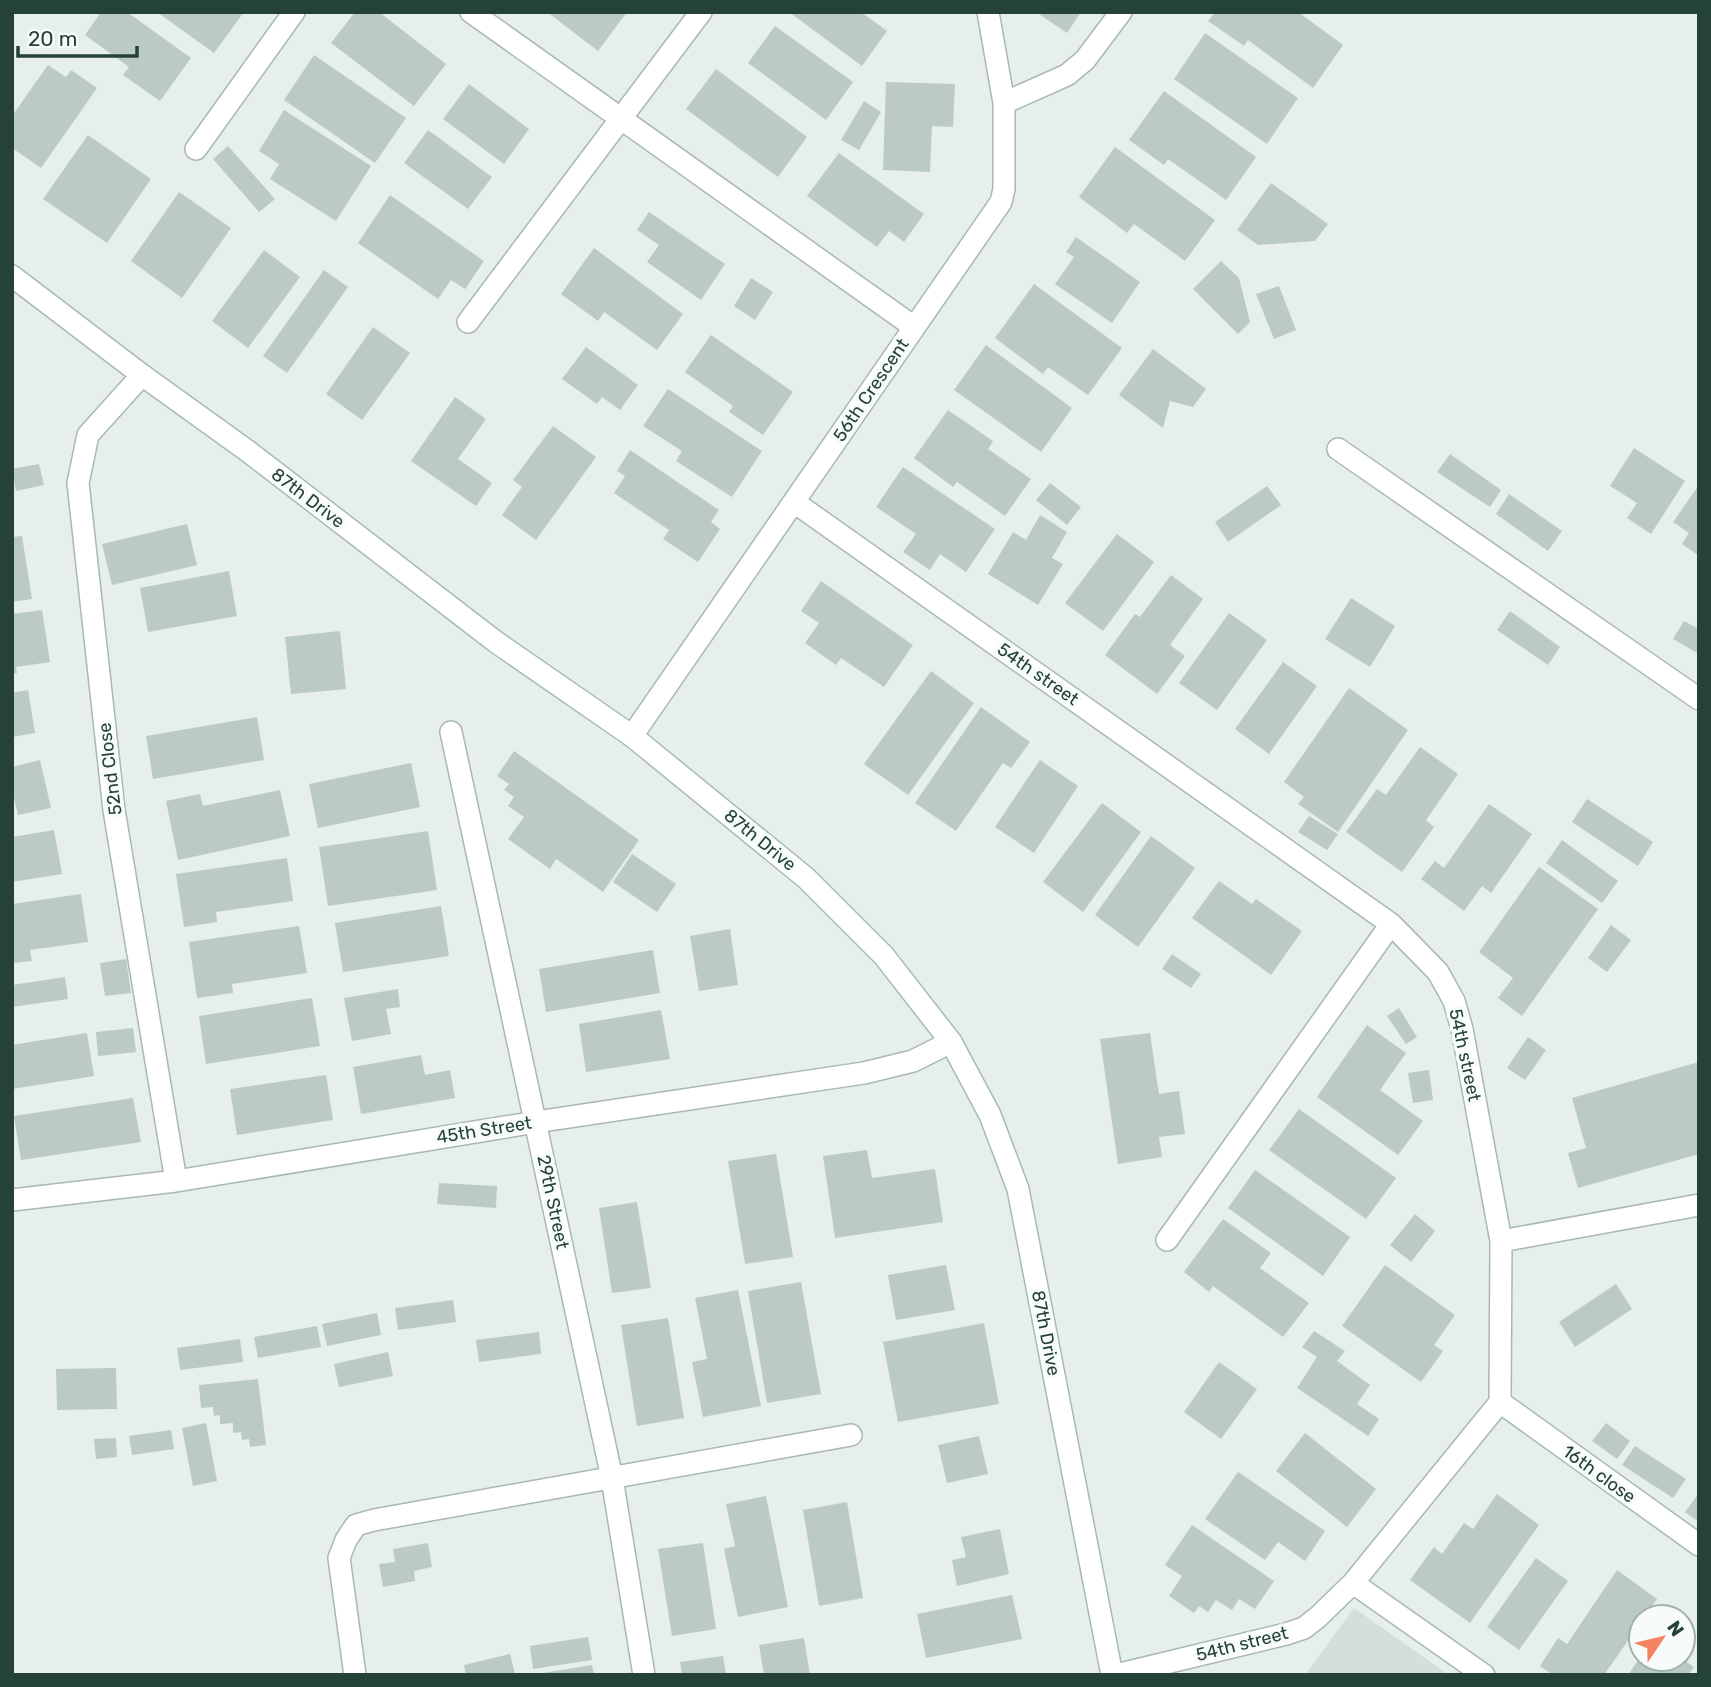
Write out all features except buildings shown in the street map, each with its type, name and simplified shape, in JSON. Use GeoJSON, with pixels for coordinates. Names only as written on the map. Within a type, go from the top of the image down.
{"type":"FeatureCollection","features":[{"type":"Feature","properties":{"kind":"street"},"geometry":{"type":"LineString","coordinates":[[196,149],[295,12]]}},
{"type":"Feature","properties":{"kind":"street"},"geometry":{"type":"LineString","coordinates":[[471,12],[914,327]]}},
{"type":"Feature","properties":{"kind":"street"},"geometry":{"type":"LineString","coordinates":[[468,322],[701,12]]}},
{"type":"Feature","properties":{"kind":"street","name":"56th Crescent"},"geometry":{"type":"LineString","coordinates":[[632,736],[1001,202],[1004,189],[1004,103],[988,12]]}},
{"type":"Feature","properties":{"kind":"street"},"geometry":{"type":"LineString","coordinates":[[1004,103],[1067,75],[1085,60],[1121,12]]}},
{"type":"Feature","properties":{"kind":"street","name":"87th Drive"},"geometry":{"type":"LineString","coordinates":[[12,276],[249,452],[496,642],[632,736],[807,878],[884,956],[951,1042],[990,1115],[1018,1189],[1114,1675]]}},
{"type":"Feature","properties":{"kind":"street","name":"52nd Close"},"geometry":{"type":"LineString","coordinates":[[142,375],[88,435],[78,483],[114,810],[176,1181]]}},
{"type":"Feature","properties":{"kind":"street"},"geometry":{"type":"LineString","coordinates":[[1338,449],[1699,699]]}},
{"type":"Feature","properties":{"kind":"street","name":"54th street"},"geometry":{"type":"LineString","coordinates":[[794,502],[1391,925],[1438,972],[1454,1001],[1462,1029],[1501,1241],[1500,1402],[1353,1583],[1304,1628],[1114,1675]]}},
{"type":"Feature","properties":{"kind":"street","name":"29th Street"},"geometry":{"type":"LineString","coordinates":[[451,732],[611,1478],[644,1675]]}},
{"type":"Feature","properties":{"kind":"street"},"geometry":{"type":"LineString","coordinates":[[1167,1240],[1391,925]]}},
{"type":"Feature","properties":{"kind":"street","name":"45th Street"},"geometry":{"type":"LineString","coordinates":[[12,1200],[176,1181],[536,1122],[864,1073],[913,1061],[951,1042]]}},
{"type":"Feature","properties":{"kind":"street"},"geometry":{"type":"LineString","coordinates":[[1501,1241],[1699,1205]]}},
{"type":"Feature","properties":{"kind":"street","name":"16th close"},"geometry":{"type":"LineString","coordinates":[[1500,1402],[1699,1545]]}},
{"type":"Feature","properties":{"kind":"street"},"geometry":{"type":"LineString","coordinates":[[355,1675],[339,1558],[356,1525],[851,1435]]}},
{"type":"Feature","properties":{"kind":"street"},"geometry":{"type":"LineString","coordinates":[[1353,1583],[1484,1675]]}},
{"type":"Feature","properties":{"kind":"shaded area"},"geometry":{"type":"Polygon","coordinates":[[[1354,1608],[1449,1675],[1305,1675],[1354,1608]]]}}]}
